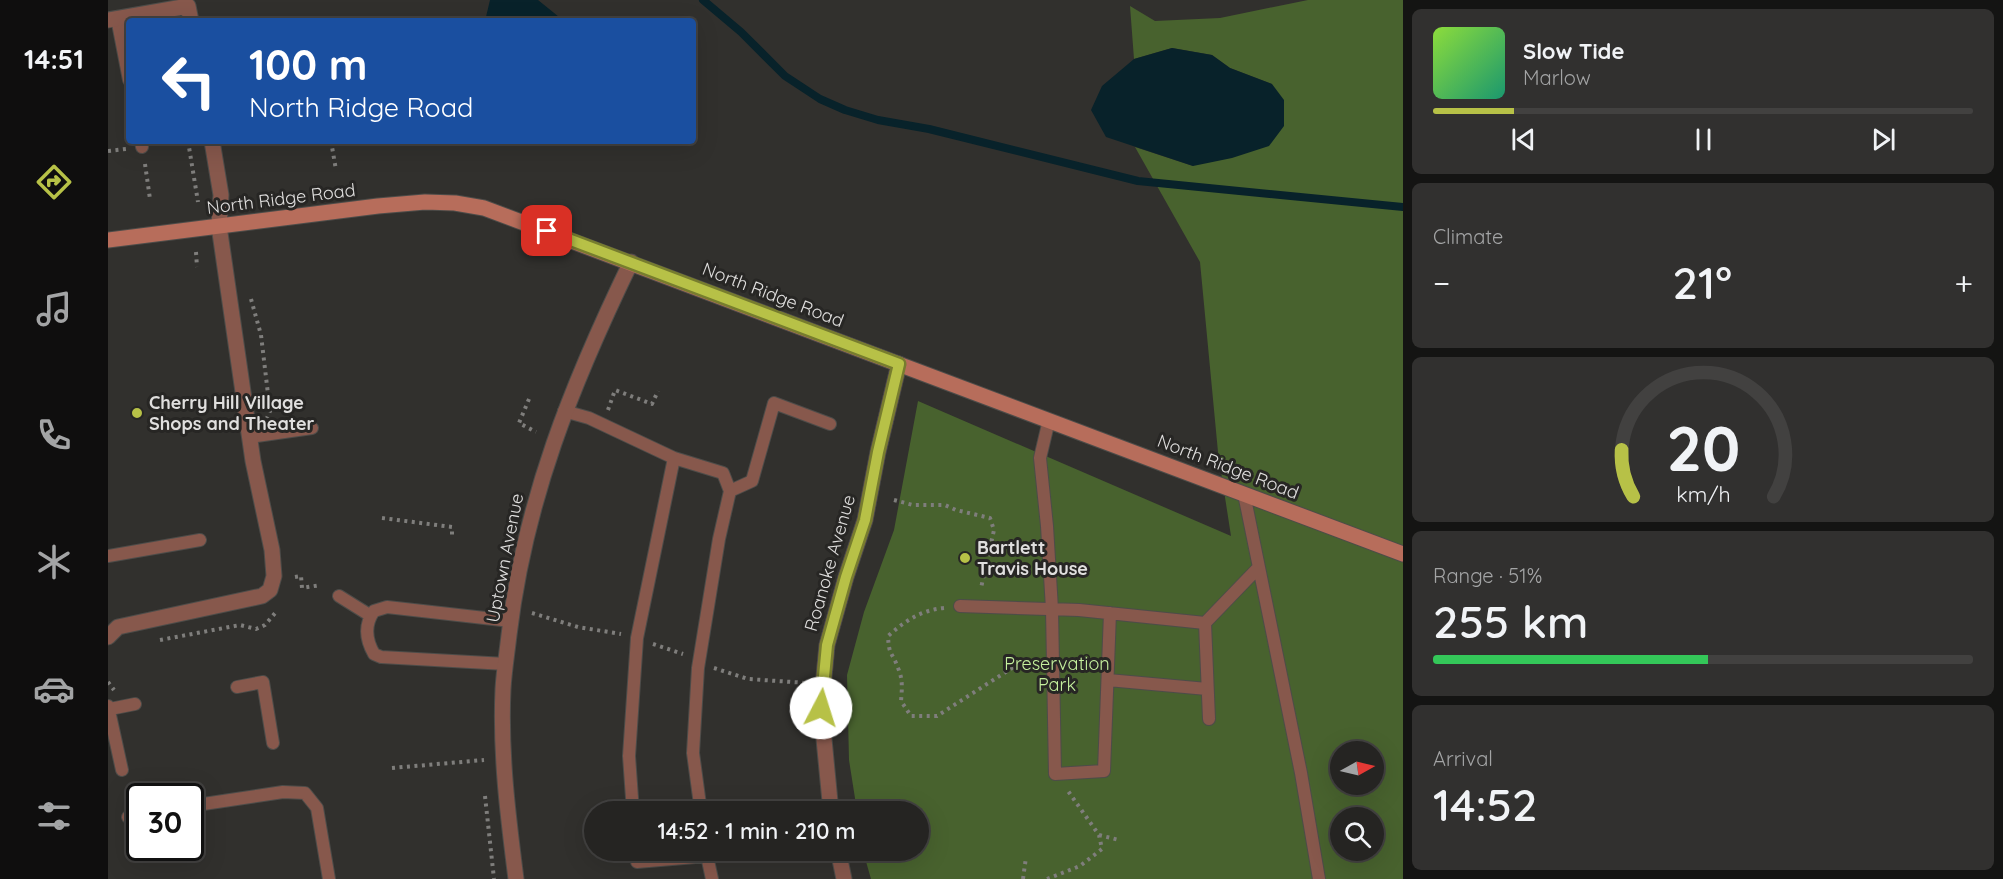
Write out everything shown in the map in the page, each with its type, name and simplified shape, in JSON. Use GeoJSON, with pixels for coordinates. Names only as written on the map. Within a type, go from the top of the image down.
{"type":"FeatureCollection","features":[{"type":"Feature","properties":{"kind":"street"},"geometry":{"type":"LineString","coordinates":[[113,19],[188,9]]}},
{"type":"Feature","properties":{"kind":"street"},"geometry":{"type":"LineString","coordinates":[[108,635],[118,627],[262,596],[270,590],[274,576],[272,550],[250,437],[219,226],[221,195],[212,144]]}},
{"type":"Feature","properties":{"kind":"street","name":"North Ridge Road"},"geometry":{"type":"LineString","coordinates":[[108,240],[378,206],[454,202],[484,208],[1403,554]]}},
{"type":"Feature","properties":{"kind":"street","name":"Uptown Avenue"},"geometry":{"type":"LineString","coordinates":[[516,879],[505,788],[503,688],[523,544],[540,481],[564,411],[631,262]]}},
{"type":"Feature","properties":{"kind":"street","name":"Roanoke Avenue"},"geometry":{"type":"LineString","coordinates":[[830,801],[821,708],[827,645],[865,520],[899,364]]}},
{"type":"Feature","properties":{"kind":"street"},"geometry":{"type":"LineString","coordinates":[[840,861],[844,879]]}},
{"type":"Feature","properties":{"kind":"lane"},"geometry":{"type":"LineString","coordinates":[[113,19],[126,69]]}},
{"type":"Feature","properties":{"kind":"lane"},"geometry":{"type":"LineString","coordinates":[[730,491],[752,481],[774,403],[830,424]]}},
{"type":"Feature","properties":{"kind":"lane"},"geometry":{"type":"LineString","coordinates":[[564,411],[590,418],[674,458],[723,472],[730,491],[719,539],[698,660],[693,753],[700,801]]}},
{"type":"Feature","properties":{"kind":"lane"},"geometry":{"type":"LineString","coordinates":[[1049,420],[1040,458],[1052,609],[1055,774],[1104,771],[1110,613]]}},
{"type":"Feature","properties":{"kind":"lane"},"geometry":{"type":"LineString","coordinates":[[250,437],[312,428]]}},
{"type":"Feature","properties":{"kind":"lane"},"geometry":{"type":"LineString","coordinates":[[632,801],[629,756],[637,638],[674,458]]}},
{"type":"Feature","properties":{"kind":"lane"},"geometry":{"type":"LineString","coordinates":[[1244,494],[1301,773],[1319,879]]}},
{"type":"Feature","properties":{"kind":"lane"},"geometry":{"type":"LineString","coordinates":[[108,556],[201,540]]}},
{"type":"Feature","properties":{"kind":"lane"},"geometry":{"type":"LineString","coordinates":[[1209,719],[1205,623],[1259,567]]}},
{"type":"Feature","properties":{"kind":"lane"},"geometry":{"type":"LineString","coordinates":[[339,596],[371,616]]}},
{"type":"Feature","properties":{"kind":"lane"},"geometry":{"type":"LineString","coordinates":[[960,606],[1110,613],[1205,623]]}},
{"type":"Feature","properties":{"kind":"lane"},"geometry":{"type":"LineString","coordinates":[[506,664],[381,657],[374,654],[367,642],[367,628],[375,611],[387,607],[511,621]]}},
{"type":"Feature","properties":{"kind":"lane"},"geometry":{"type":"LineString","coordinates":[[1108,680],[1207,690]]}},
{"type":"Feature","properties":{"kind":"lane"},"geometry":{"type":"LineString","coordinates":[[237,687],[263,682],[273,743]]}},
{"type":"Feature","properties":{"kind":"lane"},"geometry":{"type":"LineString","coordinates":[[122,770],[109,707],[135,704]]}},
{"type":"Feature","properties":{"kind":"lane"},"geometry":{"type":"LineString","coordinates":[[204,804],[283,792],[305,793],[317,807],[329,879]]}},
{"type":"Feature","properties":{"kind":"lane"},"geometry":{"type":"LineString","coordinates":[[709,861],[712,879]]}},
{"type":"Feature","properties":{"kind":"path"},"geometry":{"type":"LineString","coordinates":[[141,144],[150,199]]}},
{"type":"Feature","properties":{"kind":"path"},"geometry":{"type":"LineString","coordinates":[[189,144],[198,202]]}},
{"type":"Feature","properties":{"kind":"path"},"geometry":{"type":"LineString","coordinates":[[332,144],[336,170]]}},
{"type":"Feature","properties":{"kind":"path"},"geometry":{"type":"LineString","coordinates":[[196,252],[196,267]]}},
{"type":"Feature","properties":{"kind":"path"},"geometry":{"type":"LineString","coordinates":[[248,292],[261,335],[270,411],[267,419]]}},
{"type":"Feature","properties":{"kind":"path"},"geometry":{"type":"LineString","coordinates":[[602,407],[608,410],[615,390],[652,404],[658,391]]}},
{"type":"Feature","properties":{"kind":"path"},"geometry":{"type":"LineString","coordinates":[[529,399],[519,423],[536,432]]}},
{"type":"Feature","properties":{"kind":"path"},"geometry":{"type":"LineString","coordinates":[[894,500],[913,505],[945,505],[990,518],[994,530],[981,588]]}},
{"type":"Feature","properties":{"kind":"path"},"geometry":{"type":"LineString","coordinates":[[382,518],[452,527],[452,536]]}},
{"type":"Feature","properties":{"kind":"path"},"geometry":{"type":"LineString","coordinates":[[295,577],[301,576],[302,588],[321,585]]}},
{"type":"Feature","properties":{"kind":"path"},"geometry":{"type":"LineString","coordinates":[[960,606],[931,609],[906,621],[888,636],[889,653],[898,667],[903,685],[901,701],[911,716],[937,716],[1026,659]]}},
{"type":"Feature","properties":{"kind":"path"},"geometry":{"type":"LineString","coordinates":[[158,640],[240,625],[256,629],[265,625],[278,609]]}},
{"type":"Feature","properties":{"kind":"path"},"geometry":{"type":"LineString","coordinates":[[532,613],[578,627],[628,636]]}},
{"type":"Feature","properties":{"kind":"path"},"geometry":{"type":"LineString","coordinates":[[647,642],[690,656]]}},
{"type":"Feature","properties":{"kind":"path"},"geometry":{"type":"LineString","coordinates":[[708,666],[748,679],[806,682]]}},
{"type":"Feature","properties":{"kind":"path"},"geometry":{"type":"LineString","coordinates":[[392,768],[484,760]]}},
{"type":"Feature","properties":{"kind":"path"},"geometry":{"type":"LineString","coordinates":[[1047,879],[1080,866],[1102,849],[1099,835],[1055,774]]}},
{"type":"Feature","properties":{"kind":"path"},"geometry":{"type":"LineString","coordinates":[[485,806],[494,879]]}},
{"type":"Feature","properties":{"kind":"path"},"geometry":{"type":"LineString","coordinates":[[1099,835],[1119,840]]}},
{"type":"Feature","properties":{"kind":"path"},"geometry":{"type":"LineString","coordinates":[[1023,879],[1026,857]]}},
{"type":"Feature","properties":{"kind":"green space","name":"Preservation Park"},"geometry":{"type":"Polygon","coordinates":[[[1308,0],[1403,0],[1403,879],[871,879],[866,861],[929,861],[929,801],[855,801],[849,760],[847,675],[864,612],[894,530],[918,401],[1231,536],[1218,452],[1200,262],[1135,147],[1193,166],[1272,84],[1230,68],[1212,55],[1172,48],[1134,59],[1130,6],[1155,21],[1220,18],[1308,0]]]}},
{"type":"Feature","properties":{"kind":"water"},"geometry":{"type":"Polygon","coordinates":[[[490,0],[538,0],[560,18],[486,18],[490,0]]]}},
{"type":"Feature","properties":{"kind":"water"},"geometry":{"type":"Polygon","coordinates":[[[1172,48],[1212,55],[1230,68],[1272,84],[1284,100],[1284,126],[1269,146],[1232,158],[1193,166],[1106,137],[1091,110],[1102,86],[1134,59],[1172,48]]]}},
{"type":"Feature","properties":{"kind":"waterway"},"geometry":{"type":"LineString","coordinates":[[703,0],[741,32],[785,76],[820,99],[845,110],[878,120],[929,129],[1138,181],[1403,207]]}},
{"type":"Feature","properties":{"kind":"place","name":"Cherry Hill Village Shops and Theater"},"geometry":{"type":"Point","coordinates":[137,413]}},
{"type":"Feature","properties":{"kind":"place","name":"Bartlett Travis House"},"geometry":{"type":"Point","coordinates":[965,558]}},
{"type":"Feature","properties":{"kind":"route"},"geometry":{"type":"LineString","coordinates":[[547,231],[899,364],[865,520],[827,645],[821,708]]}}]}
